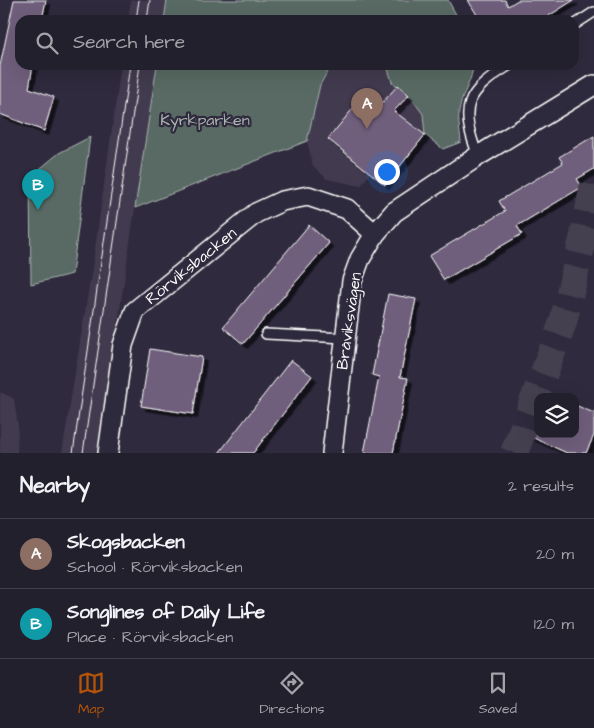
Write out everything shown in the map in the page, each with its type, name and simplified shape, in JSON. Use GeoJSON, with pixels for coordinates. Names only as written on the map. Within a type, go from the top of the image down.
{"type":"FeatureCollection","features":[{"type":"Feature","properties":{"kind":"street","name":"Bråviksvägen"},"geometry":{"type":"LineString","coordinates":[[332,453],[352,281],[360,258],[375,234],[394,212],[478,156],[594,85]]}},
{"type":"Feature","properties":{"kind":"street","name":"Rörviksbacken"},"geometry":{"type":"LineString","coordinates":[[108,453],[123,345],[135,311],[256,213],[282,201],[308,196],[347,209],[375,234]]}},
{"type":"Feature","properties":{"kind":"lane"},"geometry":{"type":"LineString","coordinates":[[579,21],[594,12]]}},
{"type":"Feature","properties":{"kind":"lane"},"geometry":{"type":"LineString","coordinates":[[478,156],[470,135],[467,116],[472,96],[488,79],[502,70]]}},
{"type":"Feature","properties":{"kind":"lane"},"geometry":{"type":"LineString","coordinates":[[266,334],[345,338]]}},
{"type":"Feature","properties":{"kind":"shaded area"},"geometry":{"type":"Polygon","coordinates":[[[131,0],[167,0],[165,15],[129,15],[131,0]]]}},
{"type":"Feature","properties":{"kind":"shaded area"},"geometry":{"type":"Polygon","coordinates":[[[120,70],[156,70],[98,453],[62,453],[93,262],[120,70]]]}},
{"type":"Feature","properties":{"kind":"shaded area"},"geometry":{"type":"Polygon","coordinates":[[[328,70],[388,70],[392,82],[409,95],[423,114],[425,135],[370,173],[361,186],[327,179],[313,166],[307,141],[320,85],[328,70]]]}},
{"type":"Feature","properties":{"kind":"shaded area"},"geometry":{"type":"Polygon","coordinates":[[[0,393],[14,399],[18,426],[17,453],[0,453],[0,393]]]}},
{"type":"Feature","properties":{"kind":"green space"},"geometry":{"type":"Polygon","coordinates":[[[167,0],[448,0],[456,15],[165,15],[167,0]]]}},
{"type":"Feature","properties":{"kind":"green space","name":"Kyrkparken"},"geometry":{"type":"Polygon","coordinates":[[[156,70],[328,70],[320,85],[307,141],[135,208],[156,70]]]}},
{"type":"Feature","properties":{"kind":"green space"},"geometry":{"type":"Polygon","coordinates":[[[388,70],[472,70],[459,111],[461,142],[443,149],[425,135],[423,114],[409,95],[392,82],[388,70]]]}},
{"type":"Feature","properties":{"kind":"green space"},"geometry":{"type":"Polygon","coordinates":[[[90,137],[72,274],[31,284],[30,177],[59,153],[90,137]]]}},
{"type":"Feature","properties":{"kind":"building"},"geometry":{"type":"Polygon","coordinates":[[[14,0],[46,0],[43,15],[15,15],[15,70],[32,70],[29,88],[54,97],[44,131],[0,114],[0,66],[14,0]]]}},
{"type":"Feature","properties":{"kind":"building"},"geometry":{"type":"Polygon","coordinates":[[[468,0],[505,0],[508,6],[518,0],[574,0],[550,15],[477,15],[468,0]]]}},
{"type":"Feature","properties":{"kind":"building"},"geometry":{"type":"Polygon","coordinates":[[[398,85],[409,95],[394,111],[425,135],[385,185],[328,139],[364,95],[376,105],[380,100],[383,102],[398,85]]]}},
{"type":"Feature","properties":{"kind":"building"},"geometry":{"type":"Polygon","coordinates":[[[594,136],[594,169],[577,179],[582,187],[517,226],[522,234],[444,280],[429,256],[505,211],[499,201],[563,163],[559,157],[594,136]]]}},
{"type":"Feature","properties":{"kind":"building"},"geometry":{"type":"Polygon","coordinates":[[[309,225],[329,243],[243,344],[223,327],[309,225]]]}},
{"type":"Feature","properties":{"kind":"building"},"geometry":{"type":"Polygon","coordinates":[[[388,294],[416,299],[400,377],[408,378],[393,453],[364,453],[379,377],[372,375],[388,294]]]}},
{"type":"Feature","properties":{"kind":"building"},"geometry":{"type":"Polygon","coordinates":[[[150,349],[202,357],[193,414],[141,406],[150,349]]]}},
{"type":"Feature","properties":{"kind":"building"},"geometry":{"type":"Polygon","coordinates":[[[291,360],[312,376],[253,453],[219,453],[291,360]]]}},
{"type":"Feature","properties":{"kind":"building"},"geometry":{"type":"Polygon","coordinates":[[[579,407],[594,413],[594,435],[586,453],[567,453],[525,434],[534,434],[534,438],[579,438],[579,407]]]}},
{"type":"Feature","properties":{"kind":"tunnel"},"geometry":{"type":"LineString","coordinates":[[514,453],[563,322],[594,184]]}},
{"type":"Feature","properties":{"kind":"tram line"},"geometry":{"type":"LineString","coordinates":[[137,15],[139,0]]}},
{"type":"Feature","properties":{"kind":"tram line"},"geometry":{"type":"LineString","coordinates":[[148,15],[150,0]]}},
{"type":"Feature","properties":{"kind":"tram line"},"geometry":{"type":"LineString","coordinates":[[73,453],[129,70]]}},
{"type":"Feature","properties":{"kind":"tram line"},"geometry":{"type":"LineString","coordinates":[[83,453],[139,70]]}},
{"type":"Feature","properties":{"kind":"place","name":"Skogsbacken"},"geometry":{"type":"Point","coordinates":[367,129]}},
{"type":"Feature","properties":{"kind":"place","name":"Songlines of Daily Life"},"geometry":{"type":"Point","coordinates":[38,210]}}]}
